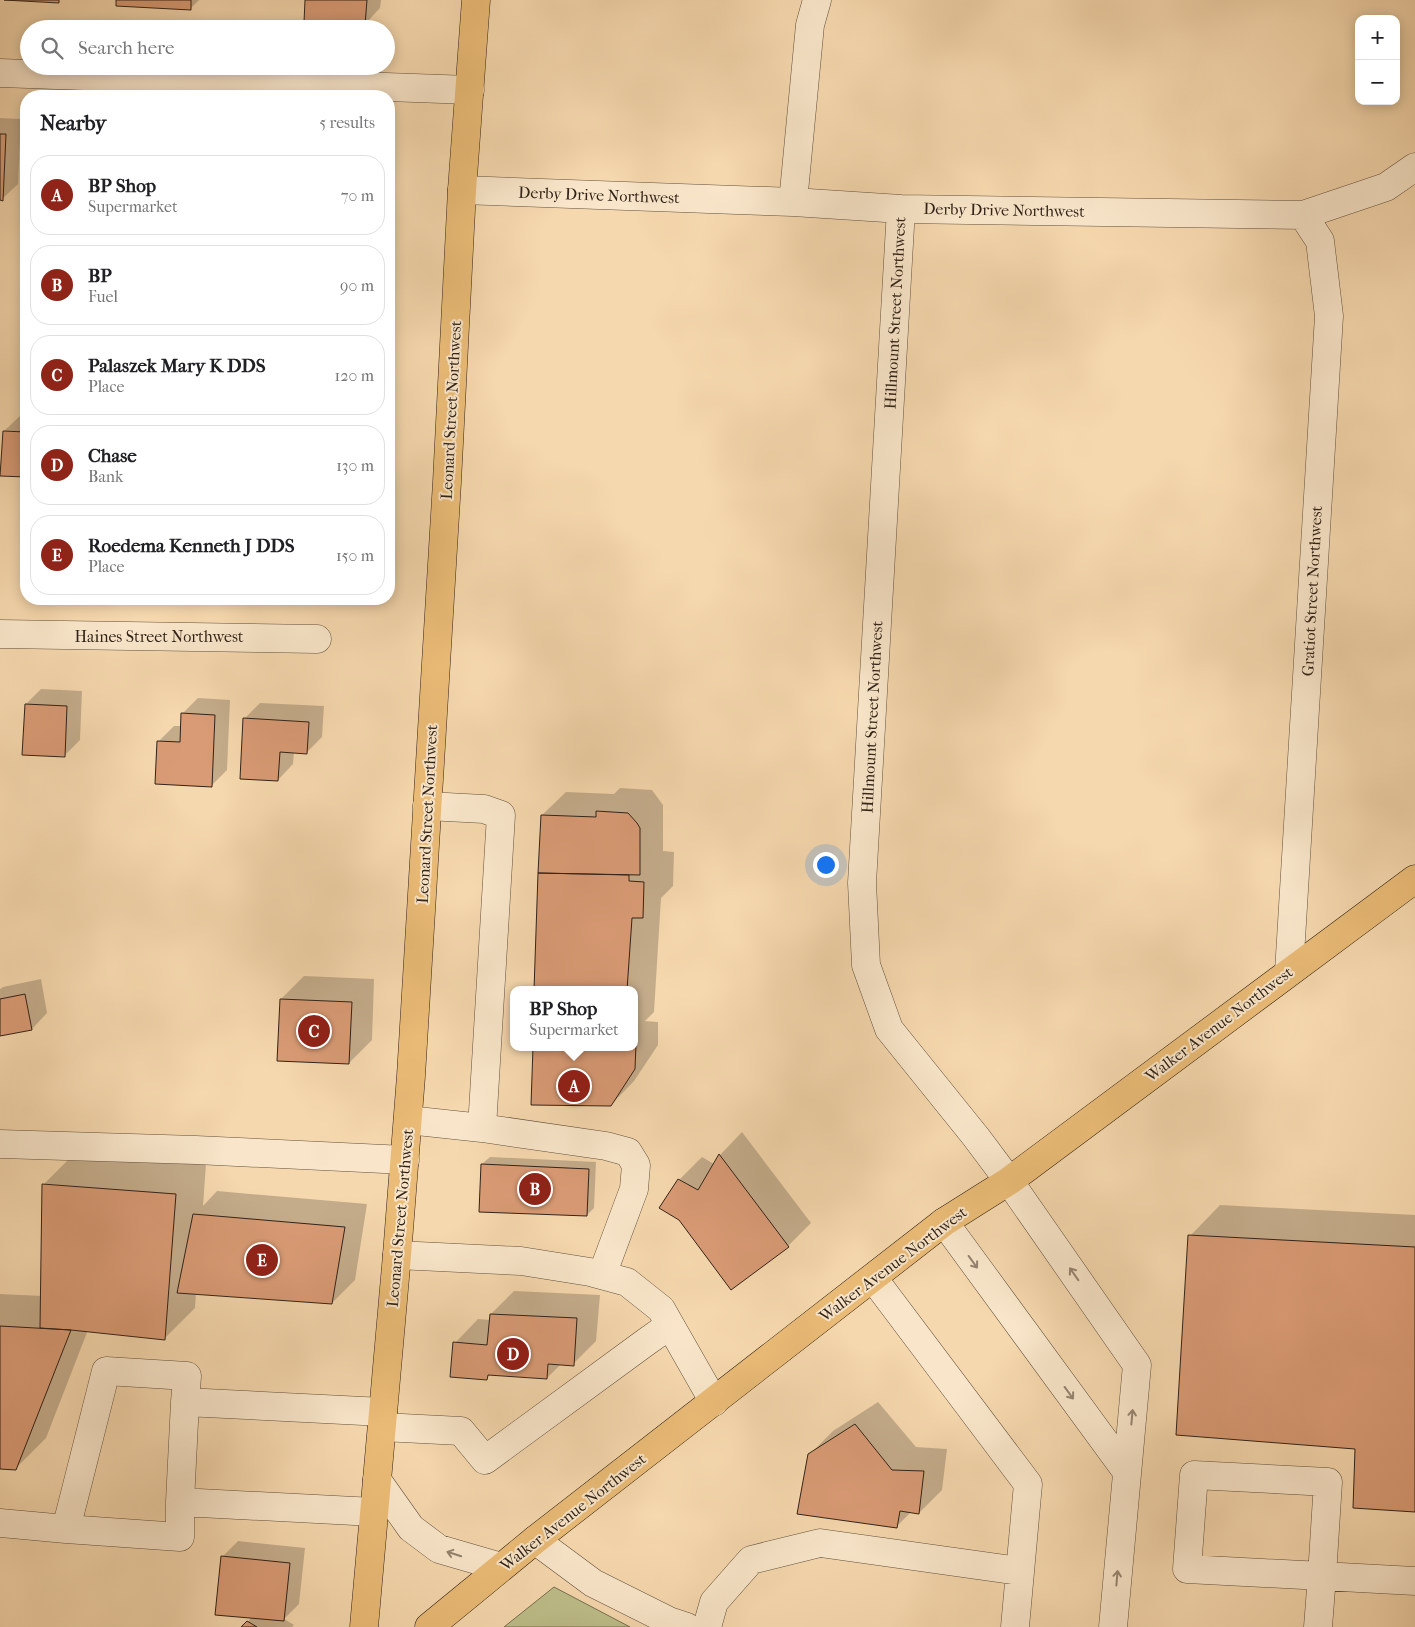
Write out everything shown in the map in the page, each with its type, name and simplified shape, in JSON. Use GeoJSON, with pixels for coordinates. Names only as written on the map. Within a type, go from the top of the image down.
{"type":"FeatureCollection","features":[{"type":"Feature","properties":{"kind":"main road","name":"Leonard Street Northwest"},"geometry":{"type":"LineString","coordinates":[[364,1627],[408,1120],[447,482],[462,190],[476,0]]}},
{"type":"Feature","properties":{"kind":"main road","name":"Walker Avenue Northwest"},"geometry":{"type":"LineString","coordinates":[[429,1627],[535,1540],[944,1222],[1009,1181],[1415,879]]}},
{"type":"Feature","properties":{"kind":"street"},"geometry":{"type":"LineString","coordinates":[[793,202],[810,25],[816,0]]}},
{"type":"Feature","properties":{"kind":"street"},"geometry":{"type":"LineString","coordinates":[[0,73],[20,74]]}},
{"type":"Feature","properties":{"kind":"street"},"geometry":{"type":"LineString","coordinates":[[55,75],[470,90]]}},
{"type":"Feature","properties":{"kind":"street","name":"Derby Drive Northwest"},"geometry":{"type":"LineString","coordinates":[[462,190],[793,202],[901,209],[1303,215],[1386,186],[1415,167]]}},
{"type":"Feature","properties":{"kind":"street","name":"Hillmount Street Northwest"},"geometry":{"type":"LineString","coordinates":[[901,209],[862,883],[866,965],[889,1029],[1009,1181],[1137,1365],[1113,1627]]}},
{"type":"Feature","properties":{"kind":"street","name":"Gratiot Street Northwest"},"geometry":{"type":"LineString","coordinates":[[1289,972],[1329,316],[1320,241],[1303,215]]}},
{"type":"Feature","properties":{"kind":"street","name":"Haines Street Northwest"},"geometry":{"type":"LineString","coordinates":[[0,634],[317,639]]}},
{"type":"Feature","properties":{"kind":"street"},"geometry":{"type":"LineString","coordinates":[[427,806],[484,808],[501,815],[482,1128]]}},
{"type":"Feature","properties":{"kind":"street"},"geometry":{"type":"LineString","coordinates":[[408,1120],[482,1128],[606,1146],[628,1152],[636,1165],[634,1189],[602,1275]]}},
{"type":"Feature","properties":{"kind":"street"},"geometry":{"type":"LineString","coordinates":[[0,1144],[206,1150],[405,1160]]}},
{"type":"Feature","properties":{"kind":"street"},"geometry":{"type":"LineString","coordinates":[[944,1222],[1127,1472]]}},
{"type":"Feature","properties":{"kind":"street"},"geometry":{"type":"LineString","coordinates":[[397,1255],[522,1261],[602,1275],[628,1282],[661,1309],[714,1402]]}},
{"type":"Feature","properties":{"kind":"street"},"geometry":{"type":"LineString","coordinates":[[873,1278],[1028,1484],[1015,1627]]}},
{"type":"Feature","properties":{"kind":"street"},"geometry":{"type":"LineString","coordinates":[[185,1402],[383,1420],[461,1430],[485,1460],[670,1326]]}},
{"type":"Feature","properties":{"kind":"street"},"geometry":{"type":"LineString","coordinates":[[0,1523],[66,1529],[180,1537],[186,1376],[106,1372],[66,1529]]}},
{"type":"Feature","properties":{"kind":"street"},"geometry":{"type":"LineString","coordinates":[[1318,1627],[1322,1576],[1328,1482],[1194,1475],[1187,1569],[1322,1576],[1415,1581]]}},
{"type":"Feature","properties":{"kind":"street"},"geometry":{"type":"LineString","coordinates":[[377,1480],[411,1528],[440,1549],[501,1567]]}},
{"type":"Feature","properties":{"kind":"street"},"geometry":{"type":"LineString","coordinates":[[180,1502],[374,1512]]}},
{"type":"Feature","properties":{"kind":"street"},"geometry":{"type":"LineString","coordinates":[[535,1540],[593,1583],[669,1621],[687,1627]]}},
{"type":"Feature","properties":{"kind":"street"},"geometry":{"type":"LineString","coordinates":[[707,1627],[714,1602],[751,1560],[820,1543],[1020,1571]]}},
{"type":"Feature","properties":{"kind":"green space"},"geometry":{"type":"Polygon","coordinates":[[[554,1587],[630,1627],[504,1627],[554,1587]]]}},
{"type":"Feature","properties":{"kind":"building"},"geometry":{"type":"Polygon","coordinates":[[[4,0],[59,0],[59,3],[4,0]]]}},
{"type":"Feature","properties":{"kind":"building"},"geometry":{"type":"Polygon","coordinates":[[[116,0],[191,0],[191,10],[116,6],[116,0]]]}},
{"type":"Feature","properties":{"kind":"building"},"geometry":{"type":"Polygon","coordinates":[[[305,0],[367,0],[365,20],[304,20],[305,0]]]}},
{"type":"Feature","properties":{"kind":"building"},"geometry":{"type":"Polygon","coordinates":[[[0,134],[6,134],[3,201],[0,200],[0,134]]]}},
{"type":"Feature","properties":{"kind":"building"},"geometry":{"type":"Polygon","coordinates":[[[3,431],[20,432],[20,477],[0,476],[3,431]]]}},
{"type":"Feature","properties":{"kind":"building"},"geometry":{"type":"Polygon","coordinates":[[[25,704],[67,706],[65,757],[22,755],[25,704]]]}},
{"type":"Feature","properties":{"kind":"building"},"geometry":{"type":"Polygon","coordinates":[[[181,713],[215,715],[212,787],[155,784],[157,741],[180,742],[181,713]]]}},
{"type":"Feature","properties":{"kind":"building"},"geometry":{"type":"Polygon","coordinates":[[[243,718],[309,722],[307,754],[280,752],[278,781],[240,779],[243,718]]]}},
{"type":"Feature","properties":{"kind":"building"},"geometry":{"type":"Polygon","coordinates":[[[596,811],[628,813],[637,823],[640,828],[640,875],[538,873],[541,815],[596,817],[596,811]]]}},
{"type":"Feature","properties":{"kind":"building"},"geometry":{"type":"Polygon","coordinates":[[[538,873],[629,875],[629,881],[644,882],[643,918],[632,918],[627,986],[534,986],[538,873]]]}},
{"type":"Feature","properties":{"kind":"building"},"geometry":{"type":"Polygon","coordinates":[[[25,994],[32,1030],[0,1036],[0,999],[25,994]]]}},
{"type":"Feature","properties":{"kind":"building"},"geometry":{"type":"Polygon","coordinates":[[[280,999],[352,1002],[349,1064],[277,1061],[280,999]]]}},
{"type":"Feature","properties":{"kind":"building"},"geometry":{"type":"Polygon","coordinates":[[[533,1051],[636,1051],[635,1069],[611,1106],[531,1105],[533,1051]]]}},
{"type":"Feature","properties":{"kind":"building"},"geometry":{"type":"Polygon","coordinates":[[[719,1154],[789,1247],[731,1290],[679,1220],[659,1208],[678,1179],[698,1190],[719,1154]]]}},
{"type":"Feature","properties":{"kind":"building"},"geometry":{"type":"Polygon","coordinates":[[[481,1164],[589,1169],[587,1216],[479,1212],[481,1164]]]}},
{"type":"Feature","properties":{"kind":"building"},"geometry":{"type":"Polygon","coordinates":[[[42,1184],[176,1194],[165,1340],[40,1328],[42,1184]]]}},
{"type":"Feature","properties":{"kind":"building"},"geometry":{"type":"Polygon","coordinates":[[[193,1214],[345,1227],[332,1304],[177,1293],[193,1214]]]}},
{"type":"Feature","properties":{"kind":"building"},"geometry":{"type":"Polygon","coordinates":[[[1188,1235],[1415,1247],[1415,1512],[1353,1508],[1355,1449],[1176,1435],[1188,1235]]]}},
{"type":"Feature","properties":{"kind":"building"},"geometry":{"type":"Polygon","coordinates":[[[490,1314],[577,1318],[574,1366],[548,1364],[547,1379],[488,1375],[487,1380],[450,1377],[453,1342],[487,1345],[490,1314]]]}},
{"type":"Feature","properties":{"kind":"building"},"geometry":{"type":"Polygon","coordinates":[[[0,1326],[71,1330],[16,1470],[0,1469],[0,1326]]]}},
{"type":"Feature","properties":{"kind":"building"},"geometry":{"type":"Polygon","coordinates":[[[855,1424],[892,1470],[924,1471],[919,1514],[900,1511],[897,1528],[797,1514],[808,1454],[855,1424]]]}},
{"type":"Feature","properties":{"kind":"building"},"geometry":{"type":"Polygon","coordinates":[[[221,1556],[290,1563],[284,1621],[215,1615],[221,1556]]]}},
{"type":"Feature","properties":{"kind":"building"},"geometry":{"type":"Polygon","coordinates":[[[247,1621],[257,1627],[241,1627],[247,1621]]]}},
{"type":"Feature","properties":{"kind":"place","name":"Palaszek Mary K DDS"},"geometry":{"type":"Point","coordinates":[314,1031]}},
{"type":"Feature","properties":{"kind":"place","name":"BP Shop"},"geometry":{"type":"Point","coordinates":[574,1086]}},
{"type":"Feature","properties":{"kind":"place","name":"BP"},"geometry":{"type":"Point","coordinates":[535,1189]}},
{"type":"Feature","properties":{"kind":"place","name":"Roedema Kenneth J DDS"},"geometry":{"type":"Point","coordinates":[262,1260]}},
{"type":"Feature","properties":{"kind":"place","name":"Chase"},"geometry":{"type":"Point","coordinates":[513,1354]}}]}
